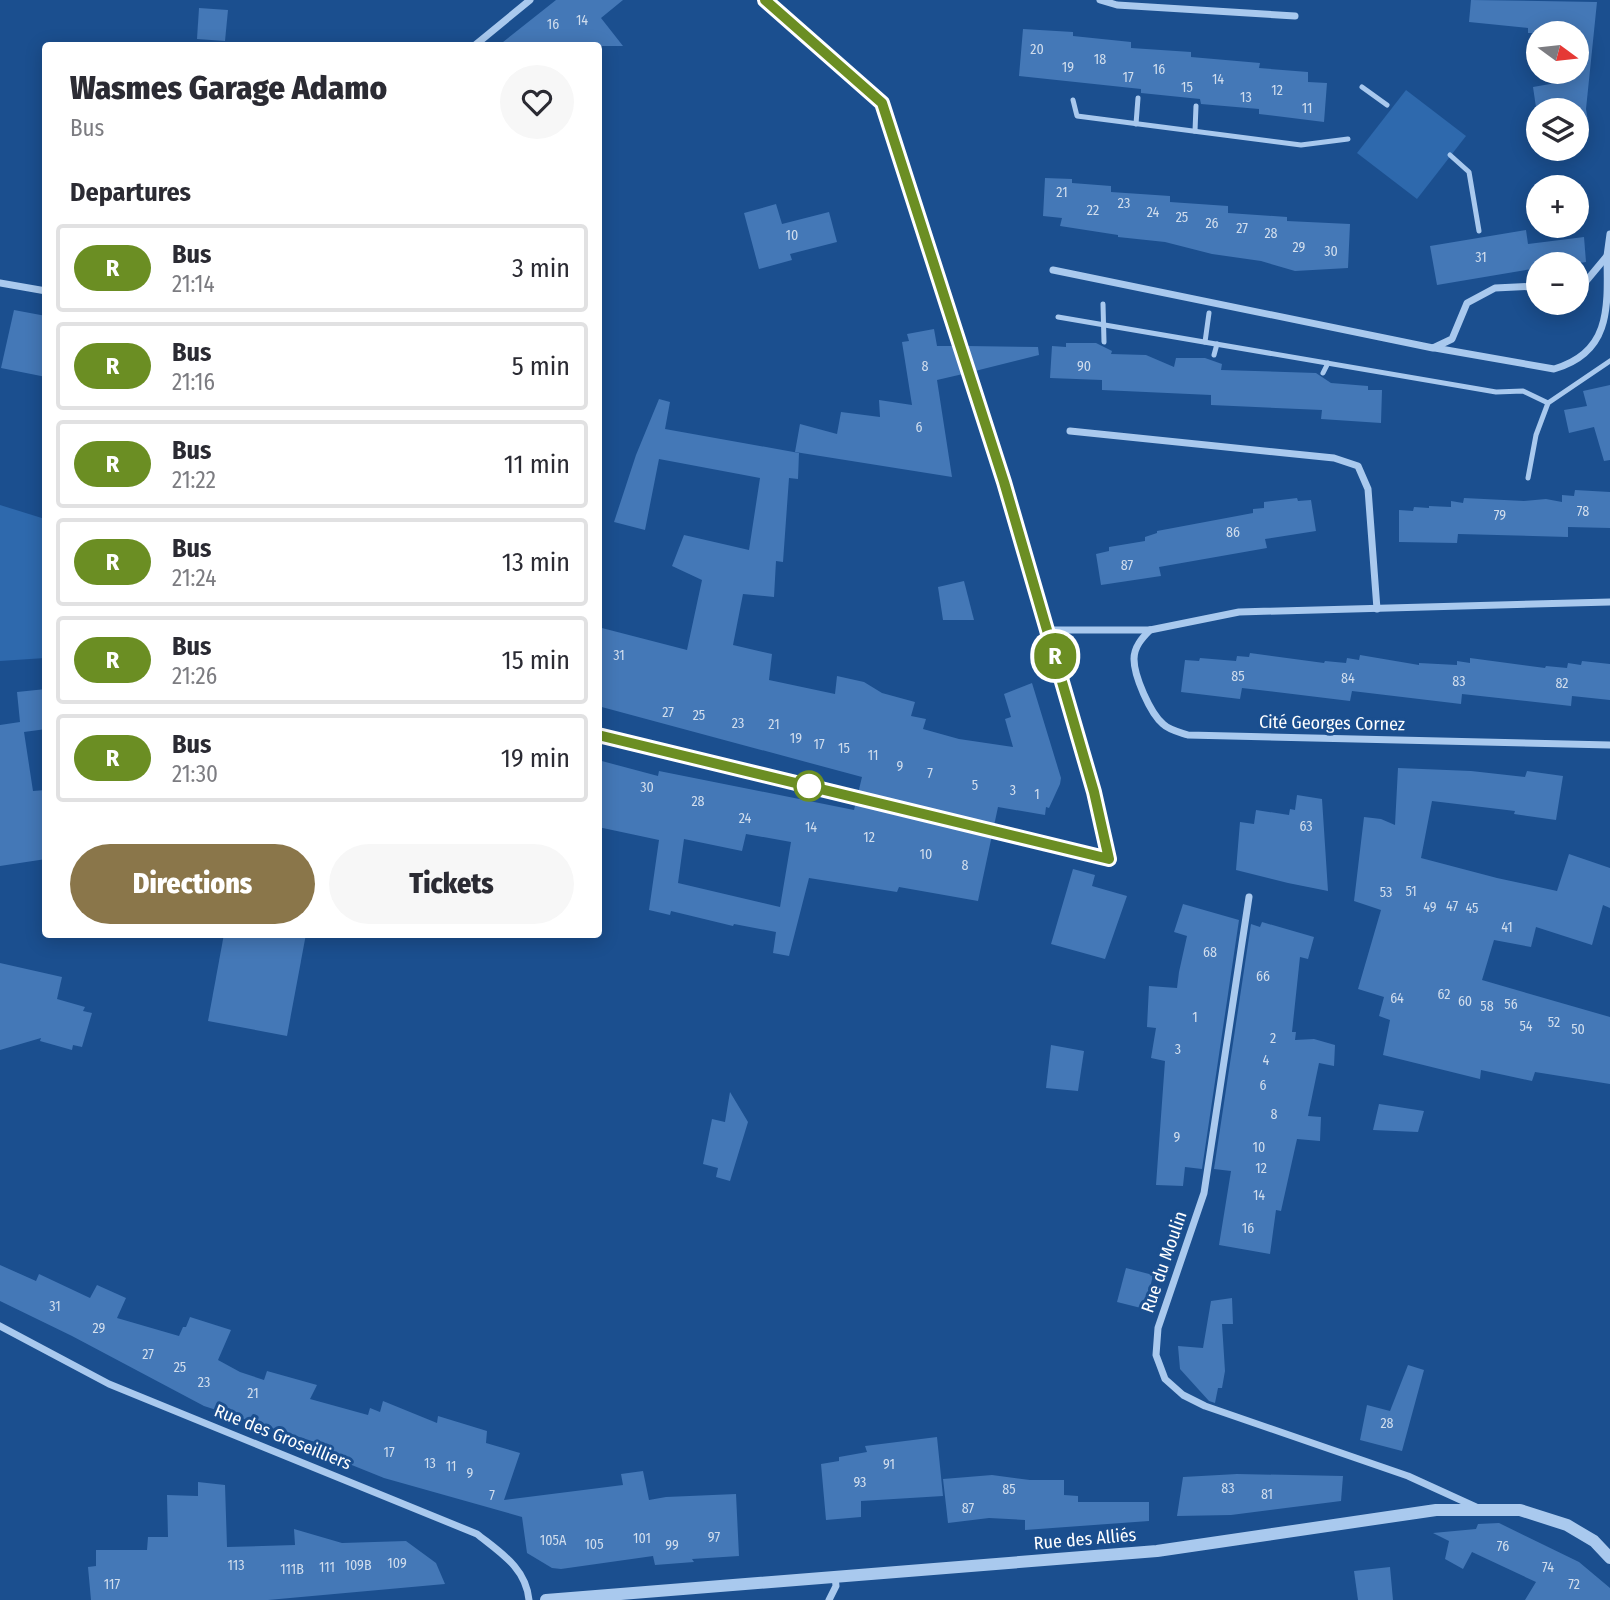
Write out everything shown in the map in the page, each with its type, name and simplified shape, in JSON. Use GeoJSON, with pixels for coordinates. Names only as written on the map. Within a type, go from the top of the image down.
{"type":"FeatureCollection","features":[{"type":"Feature","properties":{"kind":"street"},"geometry":{"type":"LineString","coordinates":[[479,42],[530,0]]}},
{"type":"Feature","properties":{"kind":"street"},"geometry":{"type":"LineString","coordinates":[[765,0],[882,103],[1000,469],[1094,792],[1109,859]]}},
{"type":"Feature","properties":{"kind":"street"},"geometry":{"type":"LineString","coordinates":[[1100,0],[1116,5],[1295,16]]}},
{"type":"Feature","properties":{"kind":"street"},"geometry":{"type":"LineString","coordinates":[[1053,270],[1433,348],[1554,369],[1572,364],[1590,353],[1607,324],[1607,257],[1610,234]]}},
{"type":"Feature","properties":{"kind":"street"},"geometry":{"type":"LineString","coordinates":[[1589,278],[1607,257]]}},
{"type":"Feature","properties":{"kind":"street"},"geometry":{"type":"LineString","coordinates":[[0,283],[42,290]]}},
{"type":"Feature","properties":{"kind":"street"},"geometry":{"type":"LineString","coordinates":[[1433,348],[1452,339],[1467,303],[1495,288],[1526,287]]}},
{"type":"Feature","properties":{"kind":"street"},"geometry":{"type":"LineString","coordinates":[[1070,431],[1334,458],[1358,466],[1368,489],[1377,609]]}},
{"type":"Feature","properties":{"kind":"street"},"geometry":{"type":"LineString","coordinates":[[1048,630],[1150,630],[1239,612],[1610,602]]}},
{"type":"Feature","properties":{"kind":"street","name":"Cité Georges Cornez"},"geometry":{"type":"LineString","coordinates":[[1150,630],[1139,642],[1134,658],[1144,694],[1152,714],[1165,727],[1188,735],[1610,744]]}},
{"type":"Feature","properties":{"kind":"street","name":"Rue du Moulin"},"geometry":{"type":"LineString","coordinates":[[1250,897],[1204,1193],[1158,1328],[1156,1355],[1165,1379],[1183,1395],[1205,1406],[1408,1476],[1481,1509]]}},
{"type":"Feature","properties":{"kind":"street","name":"Rue des Groseilliers"},"geometry":{"type":"LineString","coordinates":[[0,1326],[109,1384],[477,1534],[522,1573],[528,1587],[529,1600]]}},
{"type":"Feature","properties":{"kind":"street","name":"Rue des Alliés"},"geometry":{"type":"LineString","coordinates":[[546,1600],[1188,1548],[1436,1510],[1520,1510],[1567,1525],[1594,1541],[1610,1558]]}},
{"type":"Feature","properties":{"kind":"street"},"geometry":{"type":"LineString","coordinates":[[829,1600],[836,1586],[835,1576]]}},
{"type":"Feature","properties":{"kind":"lane"},"geometry":{"type":"LineString","coordinates":[[1362,87],[1387,105]]}},
{"type":"Feature","properties":{"kind":"lane"},"geometry":{"type":"LineString","coordinates":[[1136,124],[1138,98]]}},
{"type":"Feature","properties":{"kind":"lane"},"geometry":{"type":"LineString","coordinates":[[1073,100],[1077,116],[1301,145],[1348,139]]}},
{"type":"Feature","properties":{"kind":"lane"},"geometry":{"type":"LineString","coordinates":[[1195,131],[1196,106]]}},
{"type":"Feature","properties":{"kind":"lane"},"geometry":{"type":"LineString","coordinates":[[1450,155],[1469,172],[1479,231]]}},
{"type":"Feature","properties":{"kind":"lane"},"geometry":{"type":"LineString","coordinates":[[1103,304],[1104,342]]}},
{"type":"Feature","properties":{"kind":"lane"},"geometry":{"type":"LineString","coordinates":[[1205,342],[1209,313]]}},
{"type":"Feature","properties":{"kind":"lane"},"geometry":{"type":"LineString","coordinates":[[1058,317],[1496,392],[1523,391],[1548,403]]}},
{"type":"Feature","properties":{"kind":"lane"},"geometry":{"type":"LineString","coordinates":[[1214,355],[1217,344]]}},
{"type":"Feature","properties":{"kind":"lane"},"geometry":{"type":"LineString","coordinates":[[1528,478],[1536,435],[1548,403],[1610,361]]}},
{"type":"Feature","properties":{"kind":"lane"},"geometry":{"type":"LineString","coordinates":[[1323,373],[1328,363]]}},
{"type":"Feature","properties":{"kind":"shaded area"},"geometry":{"type":"Polygon","coordinates":[[[1406,90],[1466,136],[1417,199],[1357,153],[1406,90]]]}},
{"type":"Feature","properties":{"kind":"shaded area"},"geometry":{"type":"Polygon","coordinates":[[[0,505],[42,518],[42,658],[0,661],[0,505]]]}},
{"type":"Feature","properties":{"kind":"building"},"geometry":{"type":"Polygon","coordinates":[[[556,0],[623,0],[601,18],[623,46],[602,46],[602,42],[503,42],[556,0]]]}},
{"type":"Feature","properties":{"kind":"building"},"geometry":{"type":"Polygon","coordinates":[[[1471,0],[1597,2],[1589,80],[1589,21],[1526,21],[1526,28],[1469,22],[1471,0]]]}},
{"type":"Feature","properties":{"kind":"building"},"geometry":{"type":"Polygon","coordinates":[[[199,8],[228,10],[225,41],[197,39],[199,8]]]}},
{"type":"Feature","properties":{"kind":"building"},"geometry":{"type":"Polygon","coordinates":[[[1023,29],[1073,32],[1073,36],[1131,42],[1131,48],[1191,52],[1191,57],[1260,63],[1259,68],[1308,72],[1308,82],[1327,83],[1324,122],[1259,114],[1259,109],[1201,104],[1200,99],[1141,93],[1141,89],[1019,76],[1023,29]]]}},
{"type":"Feature","properties":{"kind":"building"},"geometry":{"type":"Polygon","coordinates":[[[1589,84],[1587,98],[1535,98],[1533,87],[1589,84]]]}},
{"type":"Feature","properties":{"kind":"building"},"geometry":{"type":"Polygon","coordinates":[[[1045,178],[1072,179],[1072,183],[1111,186],[1111,192],[1170,196],[1170,202],[1228,206],[1228,213],[1287,217],[1287,221],[1350,224],[1348,268],[1295,271],[1261,261],[1212,254],[1165,242],[1118,237],[1060,226],[1062,218],[1043,216],[1045,178]]]}},
{"type":"Feature","properties":{"kind":"building"},"geometry":{"type":"Polygon","coordinates":[[[776,204],[782,224],[829,212],[837,242],[790,254],[792,260],[759,269],[744,213],[776,204]]]}},
{"type":"Feature","properties":{"kind":"building"},"geometry":{"type":"Polygon","coordinates":[[[1526,230],[1528,244],[1584,238],[1585,252],[1526,252],[1526,270],[1437,285],[1430,246],[1526,230]]]}},
{"type":"Feature","properties":{"kind":"building"},"geometry":{"type":"Polygon","coordinates":[[[14,310],[42,315],[42,376],[1,368],[14,310]]]}},
{"type":"Feature","properties":{"kind":"building"},"geometry":{"type":"Polygon","coordinates":[[[934,329],[937,346],[954,346],[963,374],[937,380],[952,477],[795,452],[800,424],[837,434],[841,412],[880,417],[879,400],[912,405],[902,342],[909,341],[907,334],[934,329]]]}},
{"type":"Feature","properties":{"kind":"building"},"geometry":{"type":"Polygon","coordinates":[[[1066,343],[1096,343],[1112,351],[1111,354],[1146,355],[1174,367],[1176,358],[1205,358],[1222,364],[1221,370],[1316,373],[1331,383],[1368,386],[1368,390],[1382,390],[1381,423],[1321,419],[1322,410],[1211,405],[1211,395],[1102,390],[1102,380],[1050,378],[1052,346],[1066,347],[1066,343]]]}},
{"type":"Feature","properties":{"kind":"building"},"geometry":{"type":"Polygon","coordinates":[[[967,346],[1038,347],[1039,355],[975,371],[967,346]]]}},
{"type":"Feature","properties":{"kind":"building"},"geometry":{"type":"Polygon","coordinates":[[[1610,385],[1610,460],[1604,461],[1594,427],[1569,433],[1564,410],[1587,406],[1583,391],[1610,385]]]}},
{"type":"Feature","properties":{"kind":"building"},"geometry":{"type":"Polygon","coordinates":[[[659,399],[670,402],[665,429],[799,453],[798,479],[789,478],[783,562],[776,561],[774,597],[743,594],[733,645],[772,654],[769,680],[835,694],[837,676],[864,682],[882,693],[915,702],[911,716],[926,719],[923,729],[959,739],[1013,747],[1005,719],[1011,717],[1004,694],[1032,683],[1061,778],[1060,784],[1049,808],[1046,807],[1045,815],[998,807],[978,901],[899,887],[897,892],[809,878],[789,956],[773,953],[776,932],[734,924],[733,926],[671,911],[670,915],[649,910],[659,840],[602,828],[602,761],[658,776],[659,771],[854,810],[862,777],[602,707],[602,628],[687,650],[702,580],[672,566],[684,535],[749,550],[760,478],[659,459],[645,530],[614,522],[636,455],[659,399]],[[746,834],[742,851],[684,839],[678,883],[780,907],[791,842],[746,834]]]}},
{"type":"Feature","properties":{"kind":"building"},"geometry":{"type":"Polygon","coordinates":[[[1575,490],[1610,492],[1610,528],[1568,527],[1568,537],[1458,534],[1457,543],[1399,542],[1399,510],[1413,511],[1414,507],[1429,506],[1451,507],[1451,501],[1463,503],[1464,498],[1524,501],[1546,499],[1562,502],[1562,495],[1574,496],[1575,490]]]}},
{"type":"Feature","properties":{"kind":"building"},"geometry":{"type":"Polygon","coordinates":[[[1297,498],[1298,501],[1311,500],[1316,531],[1265,539],[1267,548],[1159,567],[1161,576],[1101,585],[1096,554],[1109,551],[1109,547],[1145,541],[1145,537],[1157,531],[1253,513],[1253,509],[1264,508],[1264,502],[1297,498]]]}},
{"type":"Feature","properties":{"kind":"building"},"geometry":{"type":"Polygon","coordinates":[[[964,581],[974,620],[943,620],[938,587],[964,581]]]}},
{"type":"Feature","properties":{"kind":"building"},"geometry":{"type":"Polygon","coordinates":[[[1250,653],[1324,663],[1346,663],[1347,658],[1359,660],[1360,655],[1419,665],[1457,665],[1457,661],[1470,663],[1470,658],[1545,668],[1567,668],[1568,663],[1581,665],[1582,661],[1610,664],[1610,700],[1572,696],[1571,706],[1462,694],[1461,704],[1352,691],[1350,701],[1242,688],[1240,699],[1181,692],[1185,660],[1199,661],[1200,658],[1236,661],[1237,656],[1249,657],[1250,653]]]}},
{"type":"Feature","properties":{"kind":"building"},"geometry":{"type":"Polygon","coordinates":[[[42,689],[42,730],[24,732],[33,791],[42,790],[42,860],[0,866],[0,725],[20,722],[17,692],[42,689]]]}},
{"type":"Feature","properties":{"kind":"building"},"geometry":{"type":"Polygon","coordinates":[[[1398,768],[1471,771],[1525,777],[1527,771],[1563,776],[1556,820],[1514,814],[1515,811],[1432,801],[1421,858],[1557,891],[1569,854],[1610,868],[1610,908],[1603,905],[1592,945],[1536,927],[1531,947],[1494,940],[1482,980],[1610,1017],[1610,1084],[1535,1072],[1532,1081],[1481,1070],[1480,1079],[1383,1055],[1390,1020],[1379,1016],[1384,997],[1358,989],[1381,910],[1354,901],[1364,817],[1381,819],[1395,825],[1398,768]]]}},
{"type":"Feature","properties":{"kind":"building"},"geometry":{"type":"Polygon","coordinates":[[[1297,795],[1322,799],[1328,891],[1236,870],[1240,822],[1254,824],[1256,810],[1289,815],[1290,809],[1295,810],[1297,795]]]}},
{"type":"Feature","properties":{"kind":"building"},"geometry":{"type":"Polygon","coordinates":[[[1073,869],[1095,875],[1092,886],[1127,896],[1105,959],[1051,944],[1073,869]]]}},
{"type":"Feature","properties":{"kind":"building"},"geometry":{"type":"Polygon","coordinates":[[[1183,904],[1239,920],[1202,1169],[1185,1167],[1183,1186],[1156,1185],[1165,1061],[1151,1058],[1156,1028],[1147,1027],[1149,986],[1177,988],[1187,936],[1174,932],[1183,904]]]}},
{"type":"Feature","properties":{"kind":"building"},"geometry":{"type":"Polygon","coordinates":[[[1262,922],[1314,937],[1308,959],[1300,957],[1292,1032],[1296,1032],[1295,1040],[1314,1039],[1335,1045],[1334,1066],[1319,1063],[1308,1116],[1321,1117],[1320,1141],[1297,1139],[1281,1211],[1276,1210],[1270,1254],[1219,1245],[1231,1171],[1214,1169],[1251,924],[1260,927],[1262,922]]]}},
{"type":"Feature","properties":{"kind":"building"},"geometry":{"type":"Polygon","coordinates":[[[223,938],[305,938],[287,1036],[208,1021],[223,938]]]}},
{"type":"Feature","properties":{"kind":"building"},"geometry":{"type":"Polygon","coordinates":[[[0,963],[62,977],[57,999],[85,1007],[83,1011],[92,1013],[82,1047],[73,1045],[72,1050],[40,1041],[41,1038],[0,1050],[0,963]]]}},
{"type":"Feature","properties":{"kind":"building"},"geometry":{"type":"Polygon","coordinates":[[[1051,1045],[1084,1051],[1078,1091],[1046,1088],[1051,1045]]]}},
{"type":"Feature","properties":{"kind":"building"},"geometry":{"type":"Polygon","coordinates":[[[730,1092],[748,1122],[730,1181],[716,1177],[718,1168],[703,1164],[712,1119],[725,1122],[730,1092]]]}},
{"type":"Feature","properties":{"kind":"building"},"geometry":{"type":"Polygon","coordinates":[[[1379,1104],[1424,1111],[1418,1132],[1373,1130],[1379,1104]]]}},
{"type":"Feature","properties":{"kind":"building"},"geometry":{"type":"Polygon","coordinates":[[[0,1265],[36,1281],[39,1274],[90,1298],[97,1285],[126,1298],[117,1318],[179,1336],[190,1317],[231,1330],[218,1360],[240,1372],[264,1380],[267,1371],[317,1385],[310,1399],[368,1415],[370,1408],[380,1412],[383,1401],[437,1423],[438,1416],[487,1431],[486,1443],[520,1453],[504,1500],[623,1485],[621,1474],[643,1471],[649,1500],[736,1494],[739,1556],[655,1565],[653,1556],[552,1568],[527,1553],[522,1517],[384,1478],[317,1451],[318,1443],[204,1406],[0,1301],[0,1265]]]}},
{"type":"Feature","properties":{"kind":"building"},"geometry":{"type":"Polygon","coordinates":[[[1126,1268],[1153,1275],[1145,1309],[1117,1302],[1126,1268]]]}},
{"type":"Feature","properties":{"kind":"building"},"geometry":{"type":"Polygon","coordinates":[[[1232,1298],[1233,1324],[1222,1324],[1225,1371],[1222,1388],[1218,1388],[1215,1403],[1209,1401],[1180,1369],[1178,1346],[1203,1348],[1211,1301],[1232,1298]]]}},
{"type":"Feature","properties":{"kind":"building"},"geometry":{"type":"Polygon","coordinates":[[[1408,1365],[1424,1370],[1402,1451],[1360,1440],[1367,1405],[1390,1411],[1408,1365]]]}},
{"type":"Feature","properties":{"kind":"building"},"geometry":{"type":"Polygon","coordinates":[[[937,1437],[943,1496],[861,1501],[861,1517],[826,1520],[821,1464],[839,1461],[839,1457],[867,1452],[865,1446],[937,1437]]]}},
{"type":"Feature","properties":{"kind":"building"},"geometry":{"type":"Polygon","coordinates":[[[1237,1474],[1343,1476],[1341,1501],[1231,1515],[1177,1516],[1183,1477],[1237,1474]]]}},
{"type":"Feature","properties":{"kind":"building"},"geometry":{"type":"Polygon","coordinates":[[[992,1475],[1030,1480],[1064,1480],[1064,1495],[1078,1496],[1078,1502],[1149,1502],[1149,1521],[1025,1530],[1025,1520],[989,1518],[948,1523],[943,1479],[992,1475]]]}},
{"type":"Feature","properties":{"kind":"building"},"geometry":{"type":"Polygon","coordinates":[[[198,1482],[225,1485],[227,1547],[295,1545],[294,1529],[342,1543],[406,1541],[436,1563],[445,1584],[268,1600],[91,1600],[88,1567],[96,1566],[96,1550],[147,1550],[148,1537],[168,1537],[167,1495],[198,1496],[198,1482]]]}},
{"type":"Feature","properties":{"kind":"building"},"geometry":{"type":"Polygon","coordinates":[[[1499,1523],[1579,1562],[1610,1588],[1610,1600],[1525,1600],[1536,1582],[1472,1552],[1463,1569],[1445,1559],[1449,1541],[1433,1533],[1476,1529],[1478,1524],[1499,1523]]]}},
{"type":"Feature","properties":{"kind":"building"},"geometry":{"type":"Polygon","coordinates":[[[1390,1567],[1393,1600],[1358,1600],[1354,1571],[1390,1567]]]}},
{"type":"Feature","properties":{"kind":"bus line","name":"R"},"geometry":{"type":"LineString","coordinates":[[602,736],[1109,859],[1094,792],[1004,482],[882,103],[765,0]]}}]}
